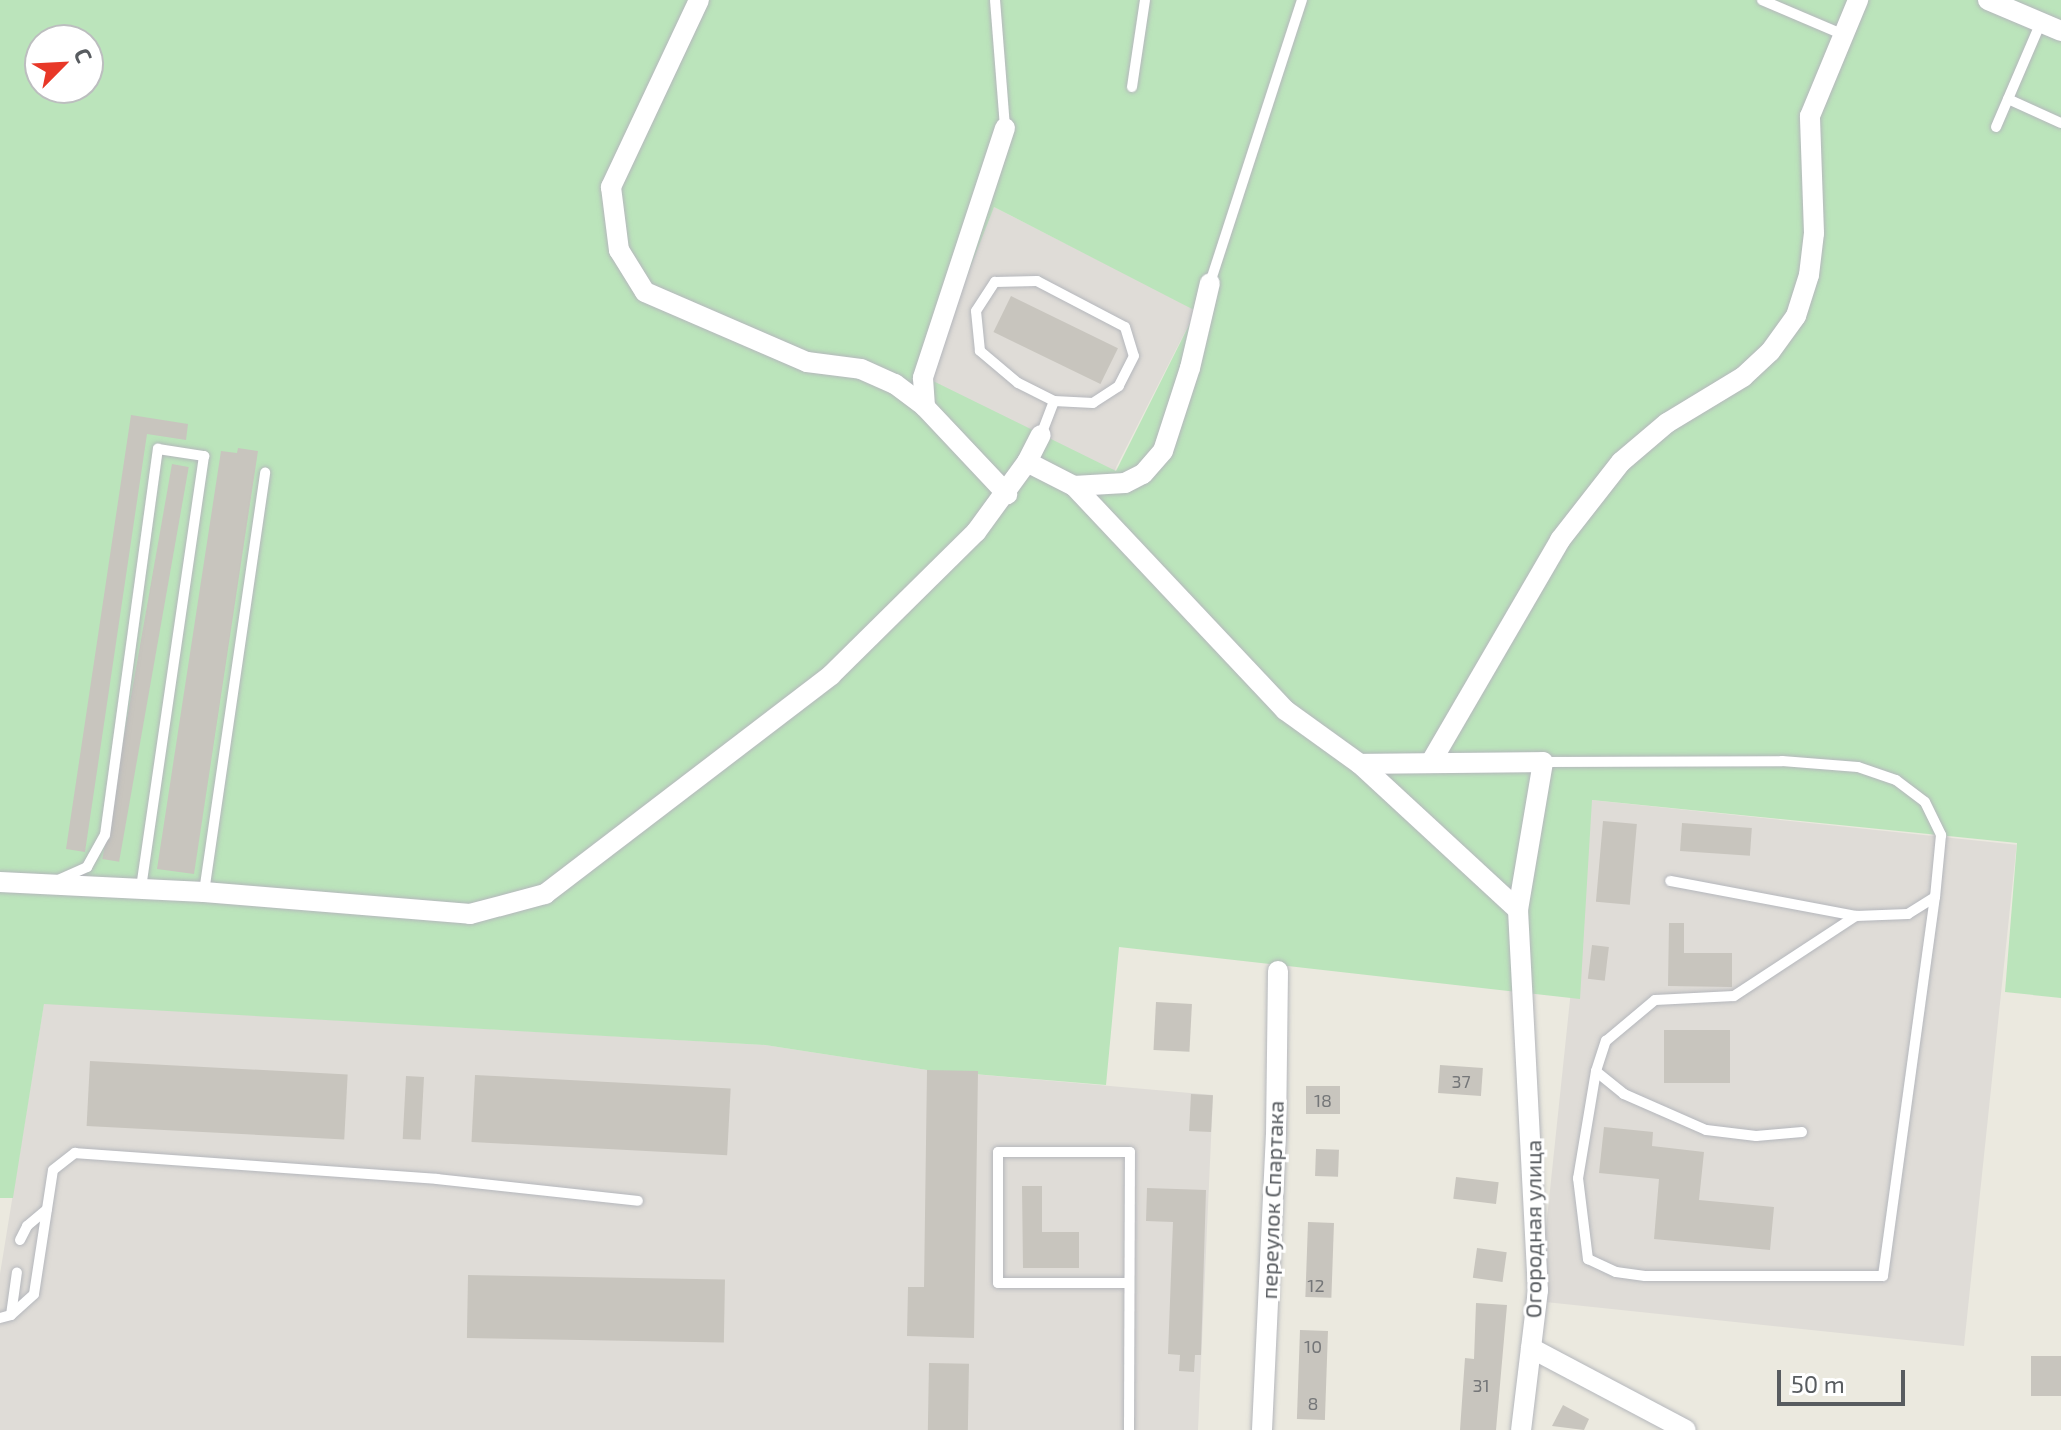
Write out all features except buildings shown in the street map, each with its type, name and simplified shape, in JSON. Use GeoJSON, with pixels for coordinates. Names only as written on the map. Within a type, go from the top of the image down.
{"type":"FeatureCollection","features":[{"type":"Feature","properties":{"kind":"street"},"geometry":{"type":"LineString","coordinates":[[699,0],[611,187],[619,250],[645,292],[807,362],[861,369],[895,384],[925,407],[1007,494]]}},
{"type":"Feature","properties":{"kind":"street"},"geometry":{"type":"LineString","coordinates":[[1431,762],[1560,540],[1621,462],[1667,423],[1743,377],[1770,352],[1796,316],[1809,275],[1814,233],[1810,116],[1858,0]]}},
{"type":"Feature","properties":{"kind":"street"},"geometry":{"type":"LineString","coordinates":[[1988,0],[2061,31]]}},
{"type":"Feature","properties":{"kind":"street"},"geometry":{"type":"LineString","coordinates":[[925,407],[923,378],[1005,128]]}},
{"type":"Feature","properties":{"kind":"street"},"geometry":{"type":"LineString","coordinates":[[1074,486],[1125,483],[1143,474],[1163,451],[1190,368],[1210,283]]}},
{"type":"Feature","properties":{"kind":"street"},"geometry":{"type":"LineString","coordinates":[[0,882],[204,892],[470,914],[545,894],[831,675],[976,532],[1007,494],[1041,435]]}},
{"type":"Feature","properties":{"kind":"street"},"geometry":{"type":"LineString","coordinates":[[1027,462],[1074,486],[1285,710],[1360,764],[1518,910]]}},
{"type":"Feature","properties":{"kind":"street"},"geometry":{"type":"LineString","coordinates":[[1360,764],[1543,762]]}},
{"type":"Feature","properties":{"kind":"street","name":"Огородная улица"},"geometry":{"type":"LineString","coordinates":[[1521,1430],[1538,1290],[1530,1074],[1518,910],[1543,762]]}},
{"type":"Feature","properties":{"kind":"street","name":"переулок Спартака"},"geometry":{"type":"LineString","coordinates":[[1262,1430],[1276,1135],[1278,971]]}},
{"type":"Feature","properties":{"kind":"street"},"geometry":{"type":"LineString","coordinates":[[1531,1348],[1686,1430]]}},
{"type":"Feature","properties":{"kind":"lane"},"geometry":{"type":"LineString","coordinates":[[995,0],[1005,128]]}},
{"type":"Feature","properties":{"kind":"lane"},"geometry":{"type":"LineString","coordinates":[[1132,87],[1145,0]]}},
{"type":"Feature","properties":{"kind":"lane"},"geometry":{"type":"LineString","coordinates":[[1210,283],[1302,0]]}},
{"type":"Feature","properties":{"kind":"lane"},"geometry":{"type":"LineString","coordinates":[[1762,0],[1844,35]]}},
{"type":"Feature","properties":{"kind":"lane"},"geometry":{"type":"LineString","coordinates":[[1996,127],[2041,22]]}},
{"type":"Feature","properties":{"kind":"lane"},"geometry":{"type":"LineString","coordinates":[[2008,99],[2061,123]]}},
{"type":"Feature","properties":{"kind":"lane"},"geometry":{"type":"LineString","coordinates":[[1037,281],[1125,327],[1134,356],[1119,386],[1093,403],[1054,401],[1018,383],[980,351],[976,311],[995,282],[1037,281]]}},
{"type":"Feature","properties":{"kind":"lane"},"geometry":{"type":"LineString","coordinates":[[1041,435],[1054,401]]}},
{"type":"Feature","properties":{"kind":"lane"},"geometry":{"type":"LineString","coordinates":[[50,884],[87,867],[105,835],[158,449],[204,456],[141,888]]}},
{"type":"Feature","properties":{"kind":"lane"},"geometry":{"type":"LineString","coordinates":[[204,892],[265,472]]}},
{"type":"Feature","properties":{"kind":"lane"},"geometry":{"type":"LineString","coordinates":[[1543,762],[1782,761],[1858,767],[1884,776],[1925,802],[1941,835],[1883,1276],[1645,1276],[1616,1272],[1588,1259],[1578,1178],[1596,1071],[1606,1041],[1655,1000],[1734,996],[1856,916]]}},
{"type":"Feature","properties":{"kind":"lane"},"geometry":{"type":"LineString","coordinates":[[1670,881],[1856,916],[1908,914],[1935,897]]}},
{"type":"Feature","properties":{"kind":"lane"},"geometry":{"type":"LineString","coordinates":[[1596,1071],[1624,1094],[1706,1130],[1756,1136],[1802,1132]]}},
{"type":"Feature","properties":{"kind":"lane"},"geometry":{"type":"LineString","coordinates":[[1129,1283],[998,1283],[998,1152],[1130,1152],[1129,1430]]}},
{"type":"Feature","properties":{"kind":"lane"},"geometry":{"type":"LineString","coordinates":[[6,1316],[34,1294],[53,1170],[75,1153],[437,1179],[638,1201]]}},
{"type":"Feature","properties":{"kind":"lane"},"geometry":{"type":"LineString","coordinates":[[20,1240],[27,1226],[47,1209]]}},
{"type":"Feature","properties":{"kind":"lane"},"geometry":{"type":"LineString","coordinates":[[6,1316],[17,1272]]}},
{"type":"Feature","properties":{"kind":"shaded area"},"geometry":{"type":"Polygon","coordinates":[[[994,207],[1196,310],[1113,474],[910,371],[994,207]]]}},
{"type":"Feature","properties":{"kind":"shaded area"},"geometry":{"type":"Polygon","coordinates":[[[1591,800],[2017,845],[1964,1346],[1538,1301],[1591,800]]]}},
{"type":"Feature","properties":{"kind":"shaded area"},"geometry":{"type":"Polygon","coordinates":[[[44,1003],[765,1045],[927,1070],[1213,1095],[1198,1430],[0,1430],[0,1274],[44,1003]]]}},
{"type":"Feature","properties":{"kind":"green space"},"geometry":{"type":"Polygon","coordinates":[[[0,0],[2061,0],[2061,998],[2005,992],[2017,843],[1592,800],[1580,999],[1119,947],[1106,1085],[927,1070],[765,1045],[44,1004],[13,1198],[0,1198],[0,0]],[[994,207],[927,378],[1116,471],[1196,311],[994,207]]]}}]}
